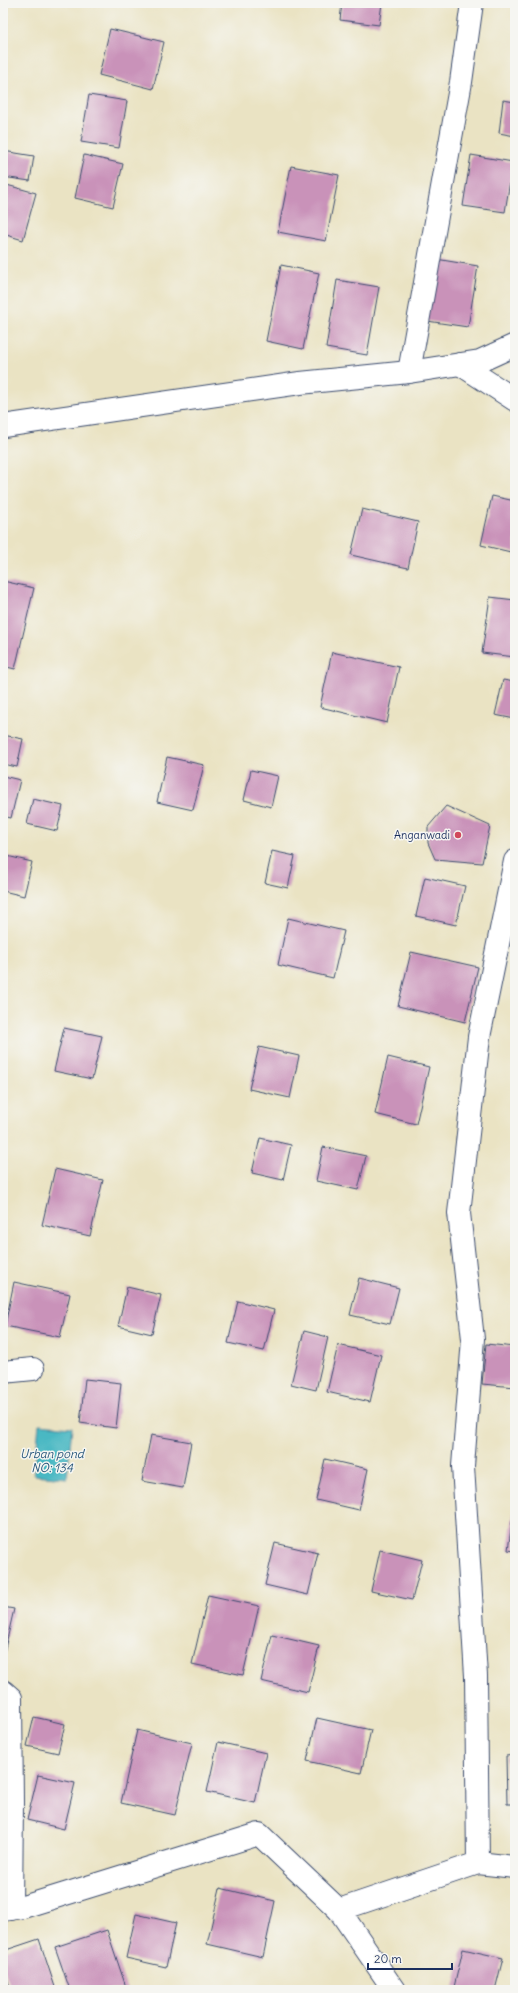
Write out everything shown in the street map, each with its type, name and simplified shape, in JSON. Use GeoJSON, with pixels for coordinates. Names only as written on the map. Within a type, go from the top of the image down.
{"type":"FeatureCollection","features":[{"type":"Feature","properties":{"kind":"street"},"geometry":{"type":"LineString","coordinates":[[409,372],[461,82],[472,3]]}},
{"type":"Feature","properties":{"kind":"street"},"geometry":{"type":"LineString","coordinates":[[3,426],[300,382],[409,372],[480,361],[515,345]]}},
{"type":"Feature","properties":{"kind":"street"},"geometry":{"type":"LineString","coordinates":[[460,364],[515,400]]}},
{"type":"Feature","properties":{"kind":"street"},"geometry":{"type":"LineString","coordinates":[[478,1863],[476,1676],[463,1466],[473,1339],[459,1213],[479,1037],[515,861]]}},
{"type":"Feature","properties":{"kind":"street"},"geometry":{"type":"LineString","coordinates":[[3,1372],[33,1369]]}},
{"type":"Feature","properties":{"kind":"street"},"geometry":{"type":"LineString","coordinates":[[3,1691],[11,1698],[12,1802],[7,1910],[259,1834],[339,1910],[394,1990]]}},
{"type":"Feature","properties":{"kind":"street"},"geometry":{"type":"LineString","coordinates":[[339,1910],[478,1863],[515,1867]]}},
{"type":"Feature","properties":{"kind":"water","name":"Urban pond NO: 134"},"geometry":{"type":"Polygon","coordinates":[[[39,1424],[72,1427],[67,1478],[34,1475],[39,1424]]]}},
{"type":"Feature","properties":{"kind":"building"},"geometry":{"type":"Polygon","coordinates":[[[342,3],[382,3],[379,25],[340,20],[342,3]]]}},
{"type":"Feature","properties":{"kind":"building"},"geometry":{"type":"Polygon","coordinates":[[[110,29],[164,42],[153,89],[99,75],[110,29]]]}},
{"type":"Feature","properties":{"kind":"building"},"geometry":{"type":"Polygon","coordinates":[[[89,95],[127,101],[119,148],[81,142],[89,95]]]}},
{"type":"Feature","properties":{"kind":"building"},"geometry":{"type":"Polygon","coordinates":[[[503,100],[515,102],[515,136],[499,133],[503,100]]]}},
{"type":"Feature","properties":{"kind":"building"},"geometry":{"type":"Polygon","coordinates":[[[3,151],[34,156],[30,181],[3,177],[3,151]]]}},
{"type":"Feature","properties":{"kind":"building"},"geometry":{"type":"Polygon","coordinates":[[[84,155],[123,164],[113,207],[75,198],[84,155]]]}},
{"type":"Feature","properties":{"kind":"building"},"geometry":{"type":"Polygon","coordinates":[[[471,155],[513,162],[505,212],[463,206],[471,155]]]}},
{"type":"Feature","properties":{"kind":"building"},"geometry":{"type":"Polygon","coordinates":[[[291,166],[339,175],[326,241],[278,232],[291,166]]]}},
{"type":"Feature","properties":{"kind":"building"},"geometry":{"type":"Polygon","coordinates":[[[3,184],[36,193],[23,240],[3,234],[3,184]]]}},
{"type":"Feature","properties":{"kind":"building"},"geometry":{"type":"Polygon","coordinates":[[[436,259],[478,266],[468,327],[427,321],[436,259]]]}},
{"type":"Feature","properties":{"kind":"building"},"geometry":{"type":"Polygon","coordinates":[[[281,265],[319,273],[303,349],[266,341],[281,265]]]}},
{"type":"Feature","properties":{"kind":"building"},"geometry":{"type":"Polygon","coordinates":[[[337,280],[379,287],[367,355],[326,348],[337,280]]]}},
{"type":"Feature","properties":{"kind":"building"},"geometry":{"type":"Polygon","coordinates":[[[492,496],[515,501],[515,553],[481,545],[492,496]]]}},
{"type":"Feature","properties":{"kind":"building"},"geometry":{"type":"Polygon","coordinates":[[[362,509],[418,522],[408,568],[351,555],[362,509]]]}},
{"type":"Feature","properties":{"kind":"building"},"geometry":{"type":"Polygon","coordinates":[[[3,581],[34,588],[15,669],[3,666],[3,581]]]}},
{"type":"Feature","properties":{"kind":"building"},"geometry":{"type":"Polygon","coordinates":[[[490,597],[515,600],[515,657],[482,653],[490,597]]]}},
{"type":"Feature","properties":{"kind":"building"},"geometry":{"type":"Polygon","coordinates":[[[332,652],[399,667],[387,723],[320,707],[332,652]]]}},
{"type":"Feature","properties":{"kind":"building"},"geometry":{"type":"Polygon","coordinates":[[[503,680],[515,682],[515,719],[495,715],[503,680]]]}},
{"type":"Feature","properties":{"kind":"building"},"geometry":{"type":"Polygon","coordinates":[[[3,735],[23,739],[17,767],[3,764],[3,735]]]}},
{"type":"Feature","properties":{"kind":"building"},"geometry":{"type":"Polygon","coordinates":[[[167,757],[204,765],[193,810],[157,802],[167,757]]]}},
{"type":"Feature","properties":{"kind":"building"},"geometry":{"type":"Polygon","coordinates":[[[251,770],[278,776],[271,807],[244,800],[251,770]]]}},
{"type":"Feature","properties":{"kind":"building"},"geometry":{"type":"Polygon","coordinates":[[[3,776],[20,780],[11,818],[3,816],[3,776]]]}},
{"type":"Feature","properties":{"kind":"building"},"geometry":{"type":"Polygon","coordinates":[[[33,799],[63,806],[57,831],[27,824],[33,799]]]}},
{"type":"Feature","properties":{"kind":"building","name":"Anganwadi"},"geometry":{"type":"Polygon","coordinates":[[[446,806],[490,826],[482,863],[435,859],[428,843],[428,827],[446,806]]]}},
{"type":"Feature","properties":{"kind":"building"},"geometry":{"type":"Polygon","coordinates":[[[272,851],[295,856],[288,888],[265,883],[272,851]]]}},
{"type":"Feature","properties":{"kind":"building"},"geometry":{"type":"Polygon","coordinates":[[[3,855],[32,862],[24,896],[3,891],[3,855]]]}},
{"type":"Feature","properties":{"kind":"building"},"geometry":{"type":"Polygon","coordinates":[[[425,877],[465,886],[456,925],[416,916],[425,877]]]}},
{"type":"Feature","properties":{"kind":"building"},"geometry":{"type":"Polygon","coordinates":[[[288,918],[344,931],[333,978],[278,965],[288,918]]]}},
{"type":"Feature","properties":{"kind":"building"},"geometry":{"type":"Polygon","coordinates":[[[411,952],[478,967],[465,1022],[398,1006],[411,952]]]}},
{"type":"Feature","properties":{"kind":"building"},"geometry":{"type":"Polygon","coordinates":[[[64,1028],[102,1036],[92,1079],[54,1071],[64,1028]]]}},
{"type":"Feature","properties":{"kind":"building"},"geometry":{"type":"Polygon","coordinates":[[[259,1047],[299,1056],[290,1098],[249,1089],[259,1047]]]}},
{"type":"Feature","properties":{"kind":"building"},"geometry":{"type":"Polygon","coordinates":[[[388,1057],[429,1067],[416,1124],[375,1114],[388,1057]]]}},
{"type":"Feature","properties":{"kind":"building"},"geometry":{"type":"Polygon","coordinates":[[[260,1138],[291,1145],[283,1180],[252,1173],[260,1138]]]}},
{"type":"Feature","properties":{"kind":"building"},"geometry":{"type":"Polygon","coordinates":[[[323,1147],[366,1156],[358,1190],[316,1181],[323,1147]]]}},
{"type":"Feature","properties":{"kind":"building"},"geometry":{"type":"Polygon","coordinates":[[[55,1169],[103,1180],[90,1236],[42,1225],[55,1169]]]}},
{"type":"Feature","properties":{"kind":"building"},"geometry":{"type":"Polygon","coordinates":[[[359,1278],[399,1288],[390,1324],[350,1315],[359,1278]]]}},
{"type":"Feature","properties":{"kind":"building"},"geometry":{"type":"Polygon","coordinates":[[[14,1282],[70,1294],[60,1337],[5,1326],[14,1282]]]}},
{"type":"Feature","properties":{"kind":"building"},"geometry":{"type":"Polygon","coordinates":[[[127,1287],[161,1295],[152,1334],[118,1326],[127,1287]]]}},
{"type":"Feature","properties":{"kind":"building"},"geometry":{"type":"Polygon","coordinates":[[[238,1301],[274,1310],[264,1351],[228,1343],[238,1301]]]}},
{"type":"Feature","properties":{"kind":"building"},"geometry":{"type":"Polygon","coordinates":[[[304,1331],[328,1337],[316,1390],[291,1384],[304,1331]]]}},
{"type":"Feature","properties":{"kind":"building"},"geometry":{"type":"Polygon","coordinates":[[[486,1344],[515,1347],[515,1387],[482,1384],[486,1344]]]}},
{"type":"Feature","properties":{"kind":"building"},"geometry":{"type":"Polygon","coordinates":[[[338,1345],[381,1355],[370,1402],[327,1392],[338,1345]]]}},
{"type":"Feature","properties":{"kind":"building"},"geometry":{"type":"Polygon","coordinates":[[[85,1379],[121,1383],[116,1428],[80,1423],[85,1379]]]}},
{"type":"Feature","properties":{"kind":"building"},"geometry":{"type":"Polygon","coordinates":[[[151,1435],[191,1442],[183,1488],[142,1481],[151,1435]]]}},
{"type":"Feature","properties":{"kind":"building"},"geometry":{"type":"Polygon","coordinates":[[[325,1459],[368,1469],[359,1510],[316,1500],[325,1459]]]}},
{"type":"Feature","properties":{"kind":"building"},"geometry":{"type":"Polygon","coordinates":[[[515,1508],[515,1551],[508,1550],[515,1508]]]}},
{"type":"Feature","properties":{"kind":"building"},"geometry":{"type":"Polygon","coordinates":[[[275,1543],[318,1553],[308,1595],[265,1585],[275,1543]]]}},
{"type":"Feature","properties":{"kind":"building"},"geometry":{"type":"Polygon","coordinates":[[[380,1550],[422,1560],[412,1600],[371,1591],[380,1550]]]}},
{"type":"Feature","properties":{"kind":"building"},"geometry":{"type":"Polygon","coordinates":[[[208,1595],[259,1606],[243,1675],[192,1664],[208,1595]]]}},
{"type":"Feature","properties":{"kind":"building"},"geometry":{"type":"Polygon","coordinates":[[[3,1607],[14,1609],[4,1653],[3,1653],[3,1607]]]}},
{"type":"Feature","properties":{"kind":"building"},"geometry":{"type":"Polygon","coordinates":[[[272,1635],[319,1646],[308,1692],[261,1681],[272,1635]]]}},
{"type":"Feature","properties":{"kind":"building"},"geometry":{"type":"Polygon","coordinates":[[[34,1717],[65,1724],[58,1753],[27,1746],[34,1717]]]}},
{"type":"Feature","properties":{"kind":"building"},"geometry":{"type":"Polygon","coordinates":[[[317,1718],[371,1730],[361,1773],[307,1761],[317,1718]]]}},
{"type":"Feature","properties":{"kind":"building"},"geometry":{"type":"Polygon","coordinates":[[[137,1730],[192,1743],[175,1815],[121,1803],[137,1730]]]}},
{"type":"Feature","properties":{"kind":"building"},"geometry":{"type":"Polygon","coordinates":[[[218,1742],[266,1753],[255,1803],[207,1792],[218,1742]]]}},
{"type":"Feature","properties":{"kind":"building"},"geometry":{"type":"Polygon","coordinates":[[[515,1755],[515,1804],[507,1804],[506,1756],[515,1755]]]}},
{"type":"Feature","properties":{"kind":"building"},"geometry":{"type":"Polygon","coordinates":[[[38,1775],[75,1783],[64,1829],[27,1820],[38,1775]]]}},
{"type":"Feature","properties":{"kind":"building"},"geometry":{"type":"Polygon","coordinates":[[[220,1888],[275,1901],[263,1957],[207,1944],[220,1888]]]}},
{"type":"Feature","properties":{"kind":"building"},"geometry":{"type":"Polygon","coordinates":[[[136,1914],[176,1923],[166,1967],[126,1958],[136,1914]]]}},
{"type":"Feature","properties":{"kind":"building"},"geometry":{"type":"Polygon","coordinates":[[[107,1930],[127,1990],[70,1990],[55,1947],[107,1930]]]}},
{"type":"Feature","properties":{"kind":"building"},"geometry":{"type":"Polygon","coordinates":[[[39,1939],[56,1990],[11,1990],[3,1966],[3,1951],[39,1939]]]}},
{"type":"Feature","properties":{"kind":"building"},"geometry":{"type":"Polygon","coordinates":[[[463,1949],[503,1958],[495,1990],[467,1990],[454,1987],[463,1949]]]}},
{"type":"Feature","properties":{"kind":"place","name":"Anganwadi"},"geometry":{"type":"Point","coordinates":[458,835]}}]}
